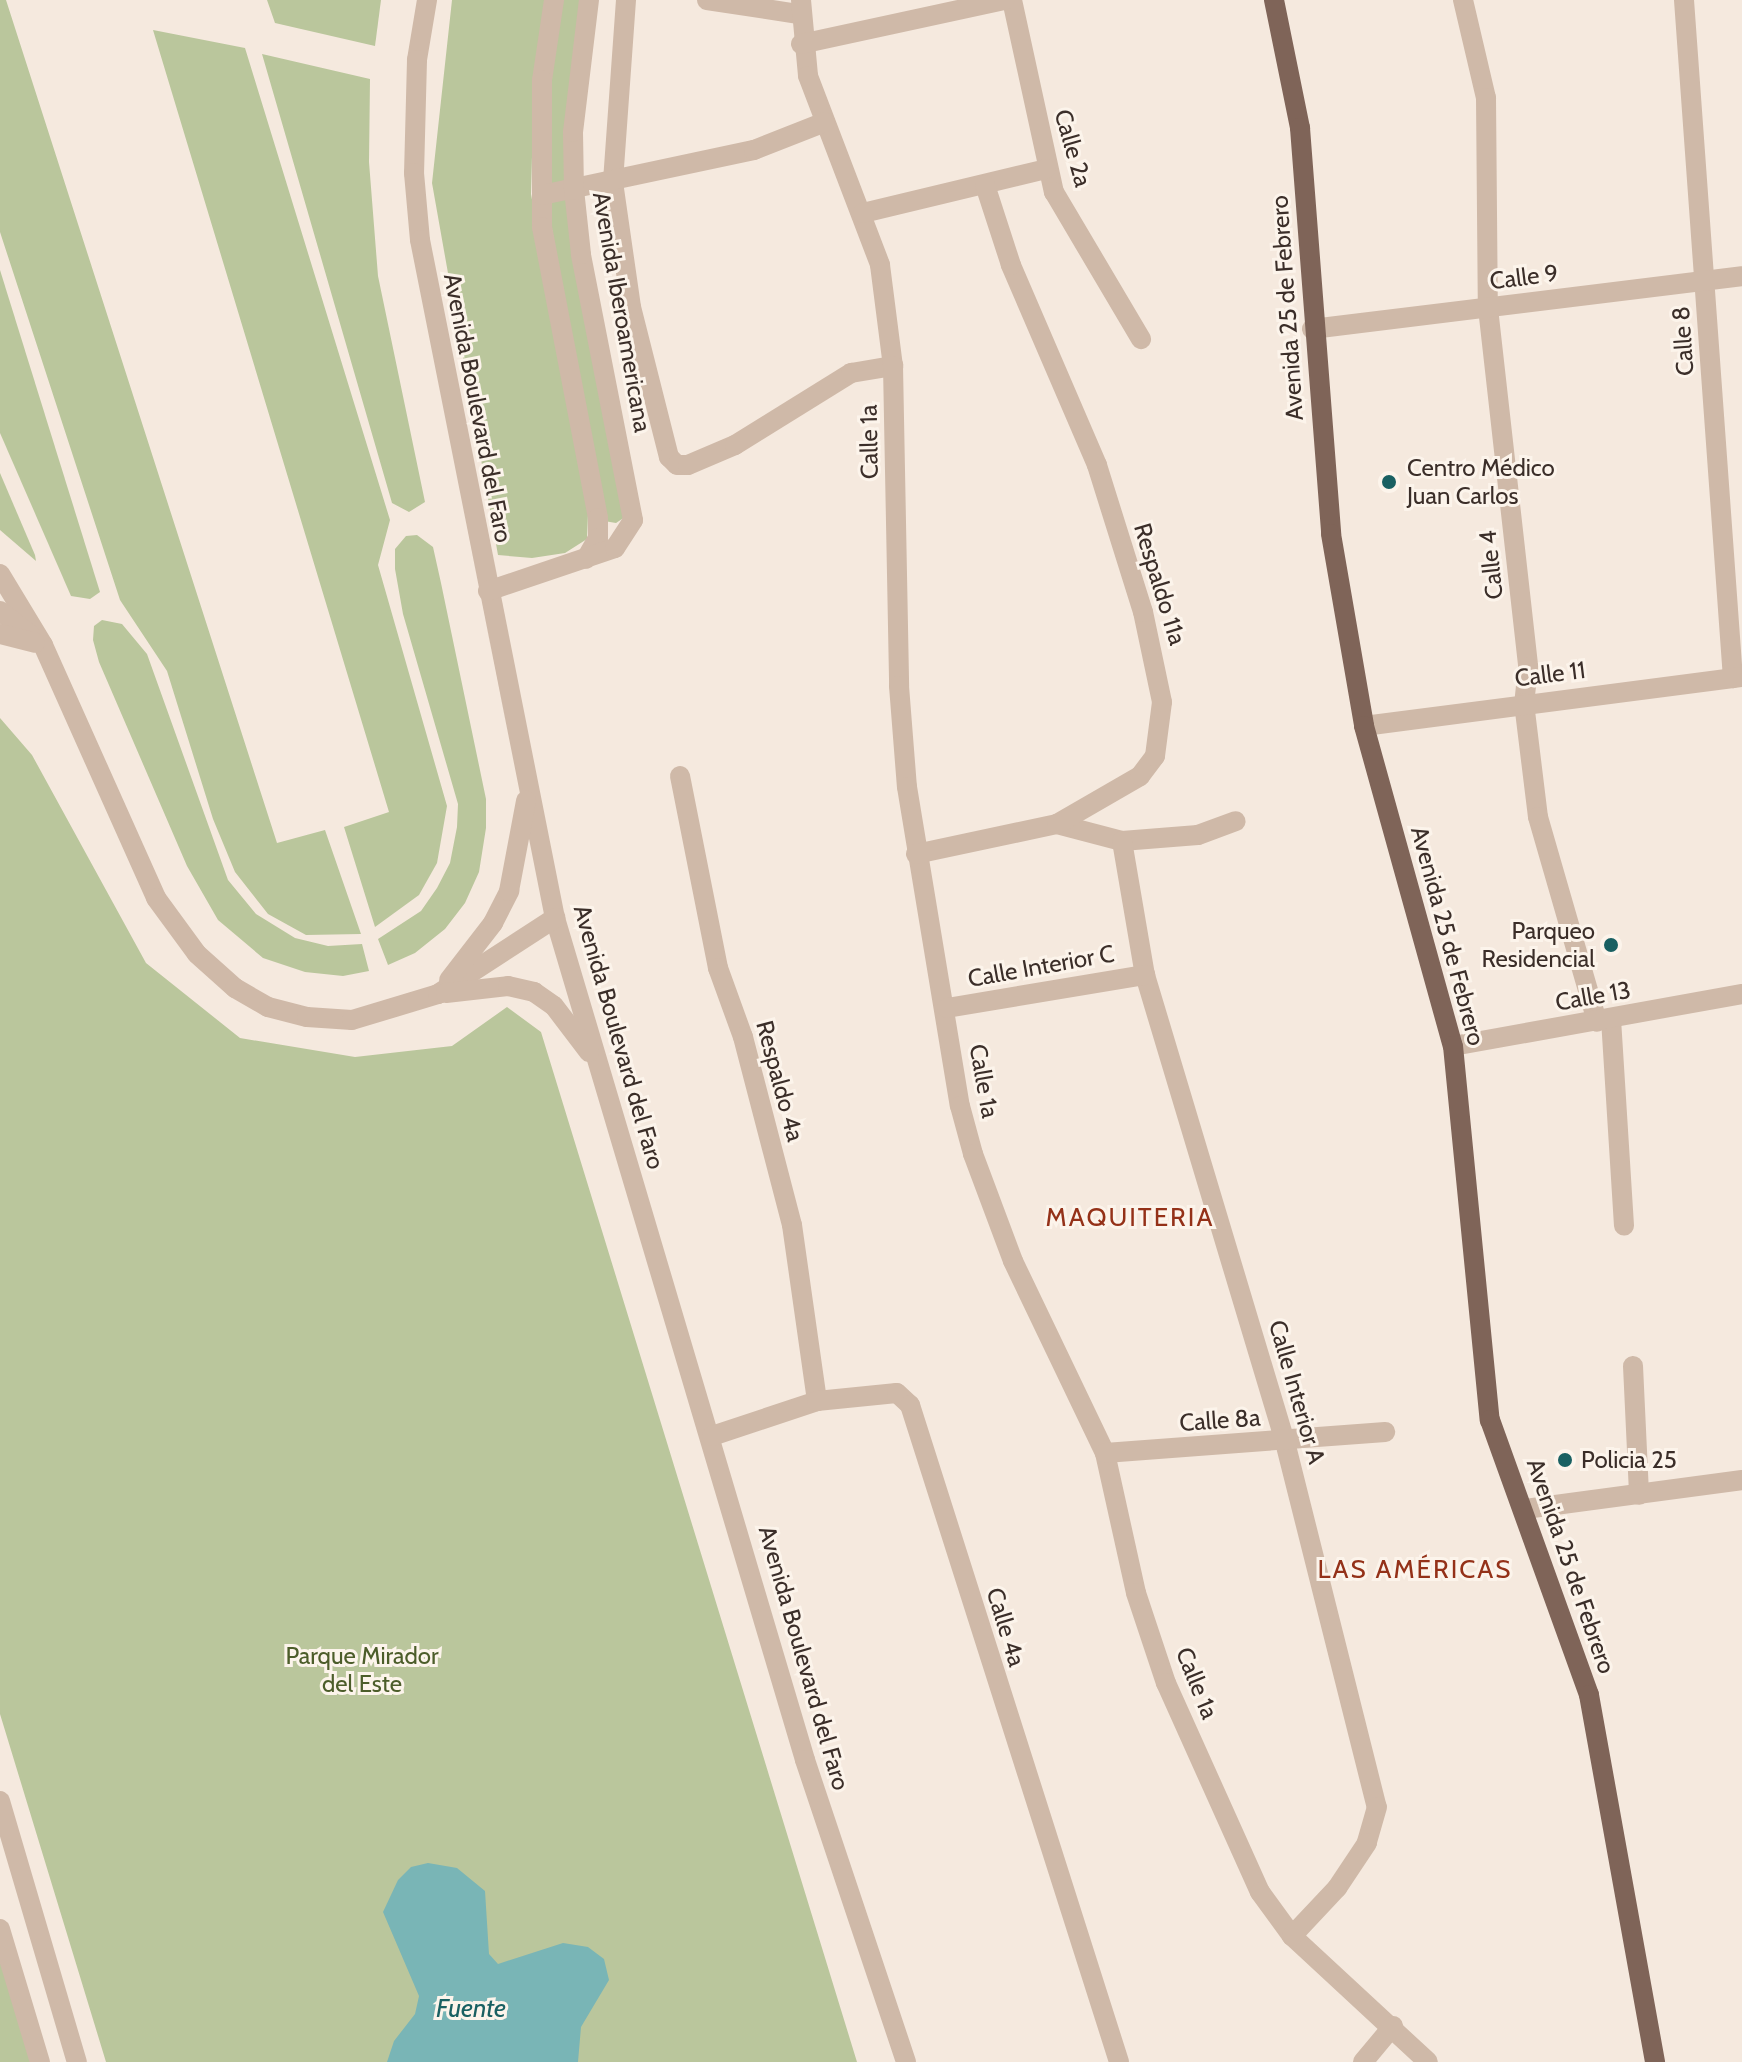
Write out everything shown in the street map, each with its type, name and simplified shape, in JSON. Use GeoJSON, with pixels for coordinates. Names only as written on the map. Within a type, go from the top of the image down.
{"type":"FeatureCollection","features":[{"type":"Feature","properties":{"kind":"main road","name":"Avenida 25 de Febrero"},"geometry":{"type":"LineString","coordinates":[[1274,0],[1300,128],[1312,329],[1331,534],[1364,726],[1453,1046],[1490,1420],[1525,1509],[1589,1695],[1655,2062]]}},
{"type":"Feature","properties":{"kind":"street","name":"Avenida Boulevard del Faro"},"geometry":{"type":"LineString","coordinates":[[427,0],[417,60],[414,173],[420,240],[555,918],[712,1436],[805,1760],[906,2062]]}},
{"type":"Feature","properties":{"kind":"street"},"geometry":{"type":"LineString","coordinates":[[554,0],[542,80],[542,195],[557,315],[598,518],[598,538],[586,559]]}},
{"type":"Feature","properties":{"kind":"street","name":"Avenida Iberoamericana"},"geometry":{"type":"LineString","coordinates":[[488,591],[615,548],[633,520],[581,254],[574,190],[573,132],[589,0]]}},
{"type":"Feature","properties":{"kind":"street"},"geometry":{"type":"LineString","coordinates":[[626,0],[613,182],[631,307],[664,446],[673,462],[688,465],[735,445],[851,373],[893,366]]}},
{"type":"Feature","properties":{"kind":"street"},"geometry":{"type":"LineString","coordinates":[[707,0],[800,7]]}},
{"type":"Feature","properties":{"kind":"street"},"geometry":{"type":"LineString","coordinates":[[801,44],[1004,0]]}},
{"type":"Feature","properties":{"kind":"street","name":"Calle 2a"},"geometry":{"type":"LineString","coordinates":[[1012,0],[1046,169],[1054,192],[1141,339]]}},
{"type":"Feature","properties":{"kind":"street","name":"Calle 4"},"geometry":{"type":"LineString","coordinates":[[1463,0],[1486,98],[1488,308],[1528,667],[1524,703],[1538,817],[1604,1020],[1624,1226]]}},
{"type":"Feature","properties":{"kind":"street","name":"Calle 8"},"geometry":{"type":"LineString","coordinates":[[1684,0],[1737,677]]}},
{"type":"Feature","properties":{"kind":"street","name":"Calle 1a"},"geometry":{"type":"LineString","coordinates":[[800,7],[801,44],[825,122],[863,213],[880,265],[893,366],[899,686],[916,854],[947,1008],[960,1106],[973,1154],[1013,1261],[1105,1453],[1136,1593],[1166,1683],[1260,1892],[1292,1936],[1343,1987],[1393,2026],[1428,2062]]}},
{"type":"Feature","properties":{"kind":"street"},"geometry":{"type":"LineString","coordinates":[[542,195],[754,150],[825,122]]}},
{"type":"Feature","properties":{"kind":"street"},"geometry":{"type":"LineString","coordinates":[[863,213],[1046,169]]}},
{"type":"Feature","properties":{"kind":"street","name":"Respaldo 11a"},"geometry":{"type":"LineString","coordinates":[[916,854],[1057,824],[1140,776],[1155,756],[1159,674],[1097,465],[1011,265],[985,185]]}},
{"type":"Feature","properties":{"kind":"street","name":"Calle 9"},"geometry":{"type":"LineString","coordinates":[[1312,329],[1742,276]]}},
{"type":"Feature","properties":{"kind":"street"},"geometry":{"type":"LineString","coordinates":[[0,574],[43,645],[156,898],[197,954],[235,988],[268,1007],[307,1017],[352,1020],[438,994],[508,986],[534,992],[554,1006],[597,1062]]}},
{"type":"Feature","properties":{"kind":"street"},"geometry":{"type":"LineString","coordinates":[[0,611],[43,645]]}},
{"type":"Feature","properties":{"kind":"street"},"geometry":{"type":"LineString","coordinates":[[0,634],[43,645]]}},
{"type":"Feature","properties":{"kind":"street","name":"Calle 11"},"geometry":{"type":"LineString","coordinates":[[1364,726],[1737,677]]}},
{"type":"Feature","properties":{"kind":"street","name":"Respaldo 4a"},"geometry":{"type":"LineString","coordinates":[[680,776],[718,968],[743,1037],[792,1225],[817,1401]]}},
{"type":"Feature","properties":{"kind":"street"},"geometry":{"type":"LineString","coordinates":[[438,994],[493,923],[509,891],[528,785]]}},
{"type":"Feature","properties":{"kind":"street"},"geometry":{"type":"LineString","coordinates":[[1057,824],[1122,841],[1198,835],[1236,821]]}},
{"type":"Feature","properties":{"kind":"street","name":"Calle Interior A"},"geometry":{"type":"LineString","coordinates":[[1122,841],[1145,975],[1285,1442],[1377,1807],[1367,1843],[1337,1888],[1292,1936]]}},
{"type":"Feature","properties":{"kind":"street"},"geometry":{"type":"LineString","coordinates":[[438,994],[555,918]]}},
{"type":"Feature","properties":{"kind":"street","name":"Calle Interior C"},"geometry":{"type":"LineString","coordinates":[[947,1008],[1145,975]]}},
{"type":"Feature","properties":{"kind":"street","name":"Calle 13"},"geometry":{"type":"LineString","coordinates":[[1453,1046],[1742,994]]}},
{"type":"Feature","properties":{"kind":"street"},"geometry":{"type":"LineString","coordinates":[[1633,1366],[1639,1495]]}},
{"type":"Feature","properties":{"kind":"street","name":"Calle 4a"},"geometry":{"type":"LineString","coordinates":[[712,1436],[817,1401],[897,1393],[910,1405],[1119,2062]]}},
{"type":"Feature","properties":{"kind":"street","name":"Calle 8a"},"geometry":{"type":"LineString","coordinates":[[1105,1453],[1285,1442],[1385,1432]]}},
{"type":"Feature","properties":{"kind":"street"},"geometry":{"type":"LineString","coordinates":[[1525,1509],[1742,1480]]}},
{"type":"Feature","properties":{"kind":"street"},"geometry":{"type":"LineString","coordinates":[[0,1801],[77,2062]]}},
{"type":"Feature","properties":{"kind":"street"},"geometry":{"type":"LineString","coordinates":[[0,1929],[40,2062]]}},
{"type":"Feature","properties":{"kind":"street"},"geometry":{"type":"LineString","coordinates":[[1363,2062],[1393,2026]]}},
{"type":"Feature","properties":{"kind":"green space"},"geometry":{"type":"Polygon","coordinates":[[[0,0],[6,0],[277,843],[325,830],[361,934],[306,935],[268,914],[235,872],[213,819],[167,671],[120,600],[0,232],[0,0]]]}},
{"type":"Feature","properties":{"kind":"green space"},"geometry":{"type":"Polygon","coordinates":[[[267,0],[381,0],[375,46],[275,23],[267,0]]]}},
{"type":"Feature","properties":{"kind":"green space"},"geometry":{"type":"Polygon","coordinates":[[[452,0],[546,0],[534,82],[531,194],[588,514],[587,539],[565,553],[532,558],[498,555],[432,183],[452,0]]]}},
{"type":"Feature","properties":{"kind":"green space"},"geometry":{"type":"Polygon","coordinates":[[[559,0],[587,0],[569,132],[625,517],[616,523],[604,521],[545,190],[549,67],[559,0]]]}},
{"type":"Feature","properties":{"kind":"green space"},"geometry":{"type":"Polygon","coordinates":[[[153,30],[245,48],[390,520],[378,565],[447,806],[437,863],[419,895],[375,927],[344,827],[389,812],[153,30]]]}},
{"type":"Feature","properties":{"kind":"green space"},"geometry":{"type":"Polygon","coordinates":[[[262,54],[370,79],[369,162],[378,276],[425,502],[409,512],[392,503],[262,54]]]}},
{"type":"Feature","properties":{"kind":"green space"},"geometry":{"type":"Polygon","coordinates":[[[0,270],[100,592],[90,599],[71,596],[0,433],[0,270]]]}},
{"type":"Feature","properties":{"kind":"green space"},"geometry":{"type":"Polygon","coordinates":[[[0,473],[35,555],[36,561],[0,530],[0,473]]]}},
{"type":"Feature","properties":{"kind":"green space"},"geometry":{"type":"Polygon","coordinates":[[[417,535],[433,547],[486,799],[486,828],[479,872],[465,903],[445,929],[415,953],[388,965],[378,939],[421,911],[450,863],[457,827],[458,804],[403,614],[395,569],[395,549],[406,536],[417,535]]]}},
{"type":"Feature","properties":{"kind":"green space"},"geometry":{"type":"Polygon","coordinates":[[[102,620],[122,624],[147,654],[228,880],[256,914],[295,938],[328,946],[362,944],[369,971],[343,976],[305,972],[263,958],[218,920],[187,866],[99,662],[93,640],[94,626],[102,620]]]}},
{"type":"Feature","properties":{"kind":"green space","name":"Parque Mirador del Este"},"geometry":{"type":"Polygon","coordinates":[[[0,718],[32,755],[146,963],[240,1038],[355,1057],[452,1046],[507,1007],[541,1032],[857,2062],[106,2062],[0,1714],[0,718]]]}},
{"type":"Feature","properties":{"kind":"green space"},"geometry":{"type":"Polygon","coordinates":[[[0,1954],[32,2062],[0,2062],[0,1954]]]}},
{"type":"Feature","properties":{"kind":"water","name":"Fuente"},"geometry":{"type":"Polygon","coordinates":[[[428,1863],[457,1868],[485,1891],[489,1954],[498,1964],[563,1943],[588,1947],[604,1959],[609,1980],[581,2027],[578,2062],[387,2062],[394,2041],[415,2014],[419,1996],[383,1912],[398,1880],[411,1867],[428,1863]]]}},
{"type":"Feature","properties":{"kind":"place","name":"Centro Médico Juan Carlos"},"geometry":{"type":"Point","coordinates":[1389,482]}},
{"type":"Feature","properties":{"kind":"place","name":"Parqueo Residencial"},"geometry":{"type":"Point","coordinates":[1611,945]}},
{"type":"Feature","properties":{"kind":"place","name":"Policia 25"},"geometry":{"type":"Point","coordinates":[1565,1460]}},
{"type":"Feature","properties":{"kind":"district","name":"MAQUITERIA"},"geometry":{"type":"Point","coordinates":[1130,1218]}},
{"type":"Feature","properties":{"kind":"district","name":"LAS AMÉRICAS"},"geometry":{"type":"Point","coordinates":[1415,1570]}}]}
